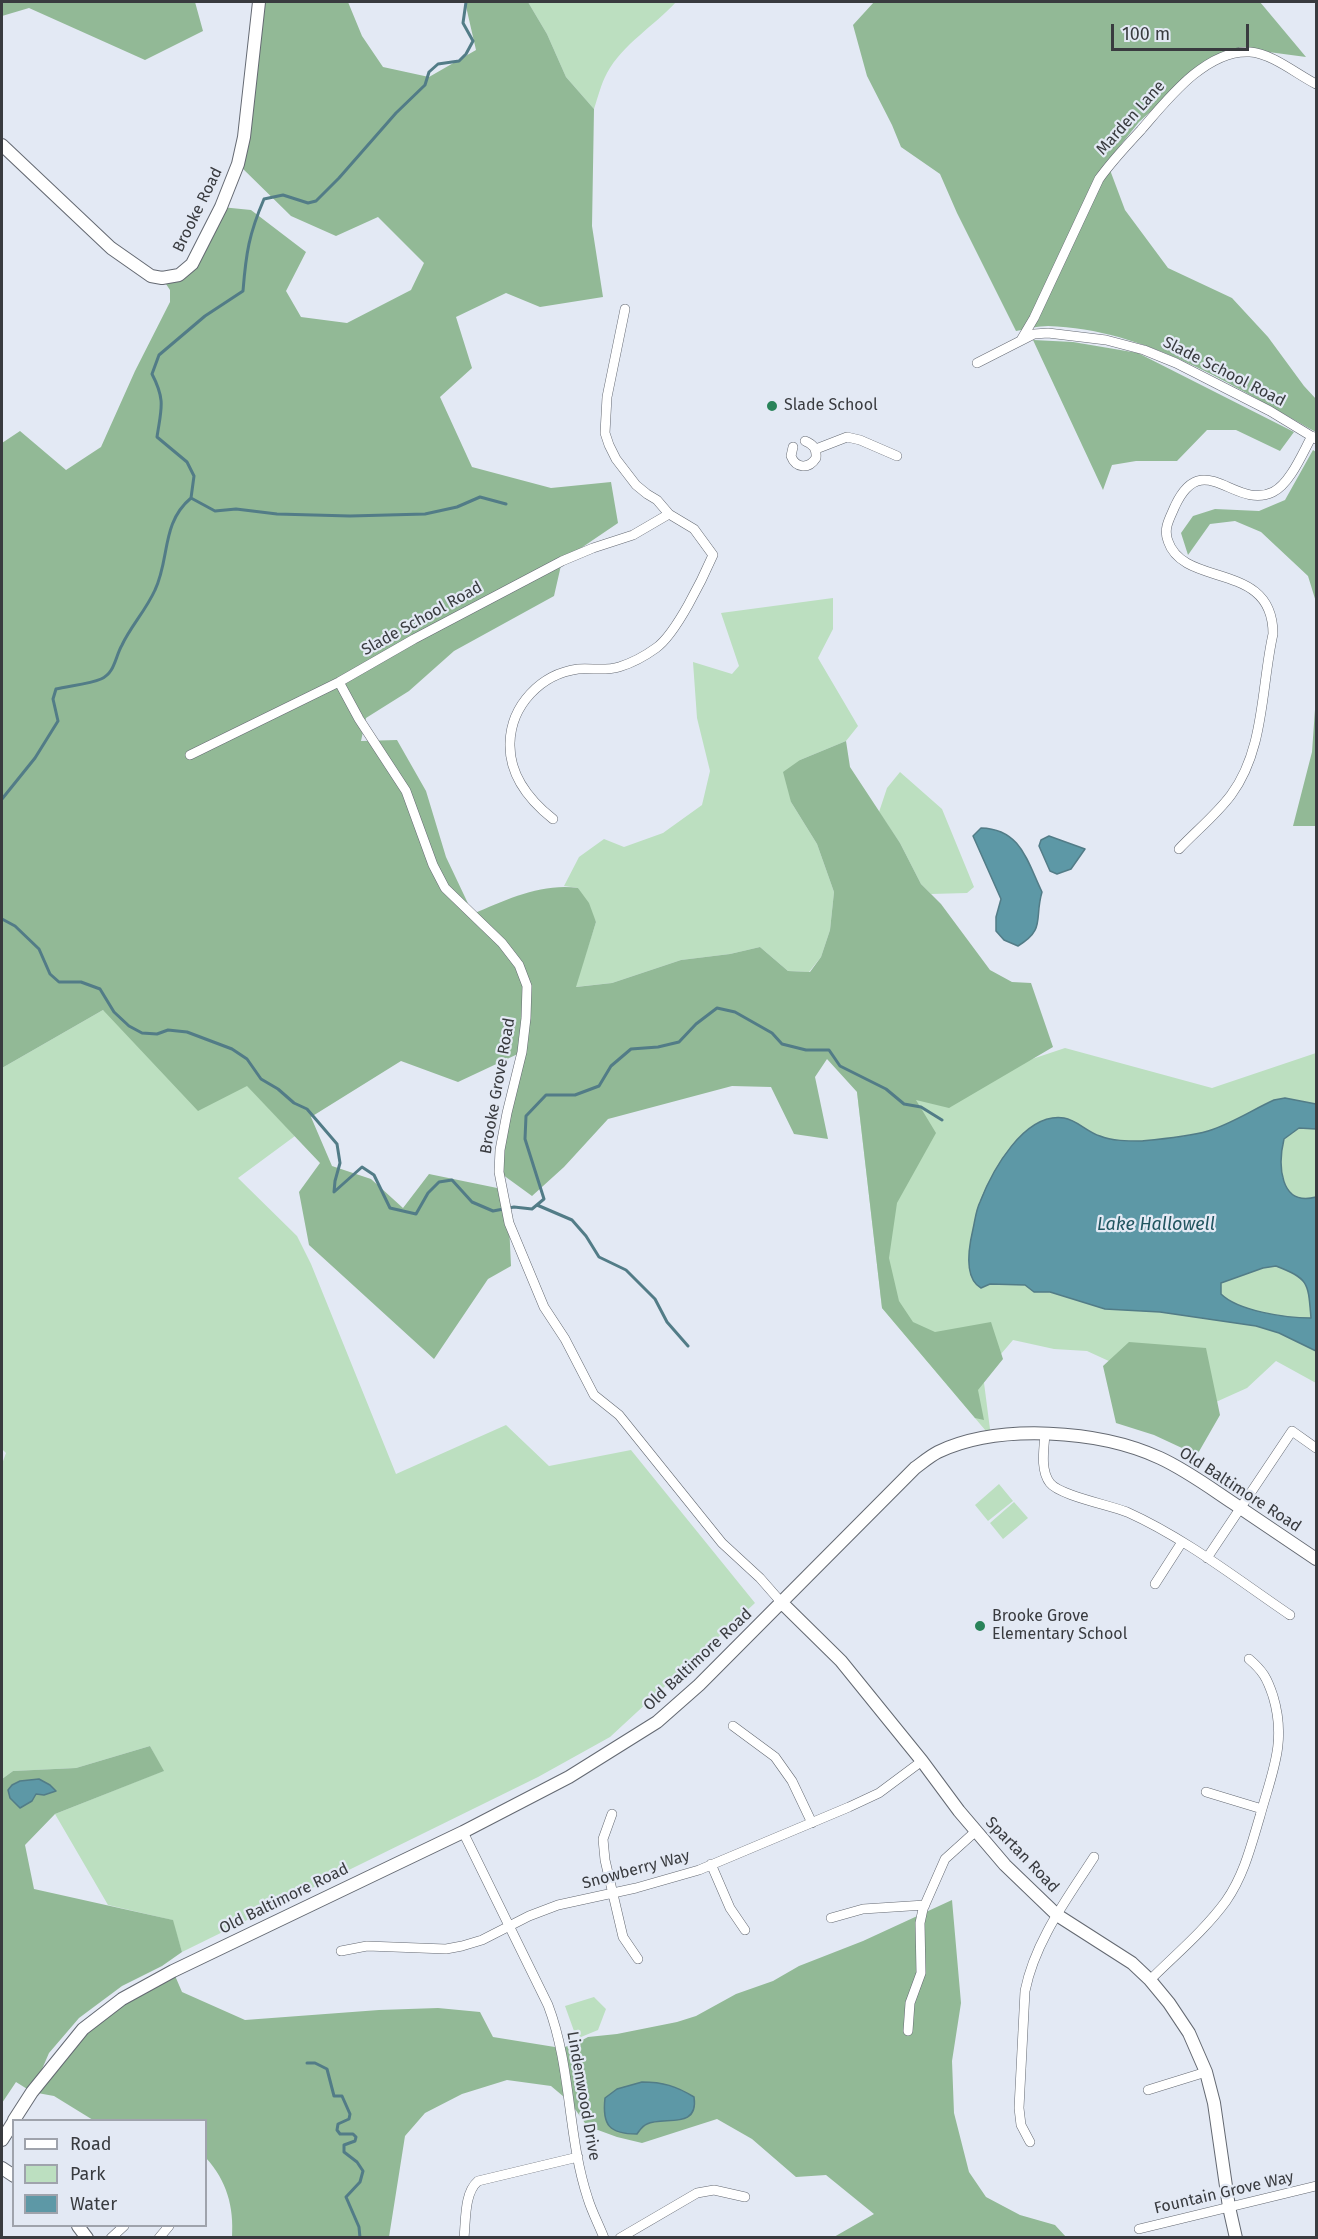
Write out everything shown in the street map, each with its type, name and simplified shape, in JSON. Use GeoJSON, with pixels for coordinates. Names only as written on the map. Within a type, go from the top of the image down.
{"type":"FeatureCollection","features":[{"type":"Feature","properties":{"kind":"street","name":"Brooke Road"},"geometry":{"type":"LineString","coordinates":[[2,145],[111,248],[151,276],[162,278],[179,275],[192,264],[221,207],[238,164],[244,136],[260,2]]}},
{"type":"Feature","properties":{"kind":"street","name":"Marden Lane"},"geometry":{"type":"LineString","coordinates":[[1021,340],[1034,318],[1099,179],[1111,161],[1183,82],[1217,59],[1251,52],[1267,56],[1317,84]]}},
{"type":"Feature","properties":{"kind":"street"},"geometry":{"type":"LineString","coordinates":[[553,819],[529,797],[514,771],[510,751],[510,729],[516,713],[530,693],[556,675],[581,669],[621,667],[658,647],[667,637],[705,573],[713,555],[694,529],[669,514],[657,500],[628,476],[609,445],[605,433],[607,397],[625,309]]}},
{"type":"Feature","properties":{"kind":"street","name":"Slade School Road"},"geometry":{"type":"LineString","coordinates":[[977,363],[1034,334],[1047,333],[1106,340],[1144,350],[1176,363],[1270,411],[1314,438]]}},
{"type":"Feature","properties":{"kind":"street"},"geometry":{"type":"LineString","coordinates":[[816,449],[847,437],[861,440],[897,456]]}},
{"type":"Feature","properties":{"kind":"street"},"geometry":{"type":"LineString","coordinates":[[1179,849],[1232,794],[1251,755],[1273,634],[1273,619],[1264,600],[1255,591],[1178,557],[1168,544],[1166,528],[1168,521],[1184,489],[1195,481],[1218,482],[1247,495],[1257,496],[1274,492],[1287,481],[1314,438]]}},
{"type":"Feature","properties":{"kind":"street"},"geometry":{"type":"LineString","coordinates":[[793,447],[792,460],[802,466],[810,465],[816,458],[816,449],[805,441]]}},
{"type":"Feature","properties":{"kind":"street","name":"Slade School Road"},"geometry":{"type":"LineString","coordinates":[[190,755],[339,682],[414,639],[562,561],[633,535],[669,514]]}},
{"type":"Feature","properties":{"kind":"street","name":"Brooke Grove Road"},"geometry":{"type":"LineString","coordinates":[[339,682],[359,719],[406,791],[433,865],[445,888],[502,943],[519,965],[527,986],[522,1052],[507,1113],[500,1150],[499,1172],[507,1215],[544,1307],[565,1339],[594,1395],[619,1415],[722,1543],[760,1578],[781,1602]]}},
{"type":"Feature","properties":{"kind":"street"},"geometry":{"type":"LineString","coordinates":[[1207,1558],[1293,1431],[1317,1448]]}},
{"type":"Feature","properties":{"kind":"street"},"geometry":{"type":"LineString","coordinates":[[1045,1434],[1046,1476],[1051,1485],[1059,1491],[1109,1504],[1159,1528],[1290,1615]]}},
{"type":"Feature","properties":{"kind":"street","name":"Old Baltimore Road"},"geometry":{"type":"LineString","coordinates":[[15,2119],[32,2092],[70,2044],[98,2016],[122,1999],[173,1971],[463,1832],[569,1777],[657,1722],[699,1685],[915,1468],[936,1453],[963,1443],[997,1436],[1045,1434],[1107,1442],[1158,1457],[1186,1471],[1317,1559]]}},
{"type":"Feature","properties":{"kind":"street"},"geometry":{"type":"LineString","coordinates":[[1155,1584],[1182,1542]]}},
{"type":"Feature","properties":{"kind":"street","name":"Spartan Road"},"geometry":{"type":"LineString","coordinates":[[781,1602],[841,1661],[976,1831],[1012,1872],[1057,1915],[1132,1964],[1150,1980],[1169,2003],[1189,2033],[1206,2072],[1236,2238]]}},
{"type":"Feature","properties":{"kind":"street"},"geometry":{"type":"LineString","coordinates":[[1150,1980],[1214,1915],[1233,1890],[1244,1871],[1274,1775],[1278,1755],[1279,1720],[1269,1684],[1262,1670],[1249,1659]]}},
{"type":"Feature","properties":{"kind":"street"},"geometry":{"type":"LineString","coordinates":[[733,1726],[775,1757],[792,1781],[812,1823]]}},
{"type":"Feature","properties":{"kind":"street","name":"Snowberry Way"},"geometry":{"type":"LineString","coordinates":[[341,1951],[367,1946],[446,1949],[482,1940],[529,1916],[558,1905],[699,1870],[879,1793],[922,1761]]}},
{"type":"Feature","properties":{"kind":"street"},"geometry":{"type":"LineString","coordinates":[[1206,1792],[1262,1809]]}},
{"type":"Feature","properties":{"kind":"street"},"geometry":{"type":"LineString","coordinates":[[612,1814],[603,1839],[604,1860],[623,1937],[638,1959]]}},
{"type":"Feature","properties":{"kind":"street"},"geometry":{"type":"LineString","coordinates":[[908,2031],[910,2003],[921,1973],[920,1923],[925,1905],[945,1859],[976,1831]]}},
{"type":"Feature","properties":{"kind":"street","name":"Lindenwood Drive"},"geometry":{"type":"LineString","coordinates":[[463,1832],[548,2005],[557,2028],[565,2063],[578,2157],[588,2200],[604,2238]]}},
{"type":"Feature","properties":{"kind":"street"},"geometry":{"type":"LineString","coordinates":[[1030,2142],[1021,2125],[1019,2108],[1025,1990],[1029,1972],[1037,1950],[1094,1857]]}},
{"type":"Feature","properties":{"kind":"street"},"geometry":{"type":"LineString","coordinates":[[711,1864],[730,1908],[745,1930]]}},
{"type":"Feature","properties":{"kind":"street"},"geometry":{"type":"LineString","coordinates":[[831,1918],[862,1909],[925,1905]]}},
{"type":"Feature","properties":{"kind":"street"},"geometry":{"type":"LineString","coordinates":[[1148,2090],[1206,2072]]}},
{"type":"Feature","properties":{"kind":"street","name":"Old Baltimore Road"},"geometry":{"type":"LineString","coordinates":[[2,2140],[12,2124]]}},
{"type":"Feature","properties":{"kind":"street"},"geometry":{"type":"LineString","coordinates":[[464,2238],[469,2194],[478,2181],[578,2157]]}},
{"type":"Feature","properties":{"kind":"street","name":"Fountain Grove Way"},"geometry":{"type":"LineString","coordinates":[[1139,2229],[1317,2186]]}},
{"type":"Feature","properties":{"kind":"street"},"geometry":{"type":"LineString","coordinates":[[620,2238],[697,2193],[714,2190],[745,2198]]}},
{"type":"Feature","properties":{"kind":"street"},"geometry":{"type":"LineString","coordinates":[[111,2238],[122,2228],[129,2238]]}},
{"type":"Feature","properties":{"kind":"green space"},"geometry":{"type":"Polygon","coordinates":[[[2,2],[195,2],[203,31],[145,60],[29,8],[2,16],[2,2]]]}},
{"type":"Feature","properties":{"kind":"green space"},"geometry":{"type":"Polygon","coordinates":[[[259,2],[348,2],[362,36],[383,67],[429,77],[476,50],[465,2],[528,2],[547,34],[566,77],[594,109],[592,226],[603,297],[540,307],[506,293],[456,317],[472,368],[440,397],[472,467],[551,488],[611,482],[618,523],[562,561],[554,596],[454,651],[409,691],[366,718],[361,741],[397,740],[426,791],[446,857],[473,914],[537,890],[578,888],[589,903],[596,922],[576,987],[612,983],[681,960],[730,954],[760,947],[788,971],[810,972],[821,957],[830,930],[834,892],[817,844],[791,802],[783,772],[800,760],[846,741],[850,767],[900,843],[921,884],[941,904],[990,970],[1012,982],[1031,983],[1053,1047],[949,1108],[916,1100],[936,1133],[897,1203],[889,1258],[899,1301],[913,1322],[935,1332],[991,1322],[1003,1359],[978,1390],[984,1420],[975,1418],[882,1308],[857,1092],[827,1059],[815,1077],[828,1139],[794,1134],[771,1087],[732,1086],[608,1119],[564,1167],[532,1196],[499,1172],[522,1052],[458,1082],[401,1061],[311,1117],[332,1166],[371,1179],[403,1208],[429,1174],[502,1189],[509,1223],[511,1266],[488,1279],[434,1359],[309,1245],[299,1192],[320,1163],[247,1086],[198,1111],[103,1010],[2,1068],[2,443],[20,431],[66,470],[101,447],[135,371],[170,302],[170,290],[162,278],[179,275],[221,207],[251,210],[306,252],[286,291],[301,317],[347,323],[411,290],[424,263],[378,217],[336,236],[291,216],[238,164],[259,2]]]}},
{"type":"Feature","properties":{"kind":"green space"},"geometry":{"type":"Polygon","coordinates":[[[528,2],[676,2],[621,53],[607,73],[594,109],[566,77],[547,34],[528,2]]]}},
{"type":"Feature","properties":{"kind":"green space"},"geometry":{"type":"Polygon","coordinates":[[[874,2],[1260,2],[1306,57],[1261,51],[1218,62],[1183,82],[1139,122],[1107,162],[1125,210],[1168,268],[1232,298],[1268,337],[1316,399],[1316,432],[1188,363],[1120,337],[1048,326],[1016,331],[940,174],[901,147],[867,76],[853,25],[874,2]]]}},
{"type":"Feature","properties":{"kind":"green space"},"geometry":{"type":"Polygon","coordinates":[[[1033,340],[1073,342],[1138,353],[1294,432],[1280,451],[1236,430],[1207,430],[1177,461],[1136,461],[1112,465],[1103,490],[1033,340]]]}},
{"type":"Feature","properties":{"kind":"green space"},"geometry":{"type":"Polygon","coordinates":[[[1313,450],[1316,452],[1316,602],[1308,576],[1261,532],[1235,521],[1210,524],[1188,555],[1181,533],[1193,516],[1215,509],[1259,511],[1285,500],[1313,450]]]}},
{"type":"Feature","properties":{"kind":"green space"},"geometry":{"type":"Polygon","coordinates":[[[833,598],[833,629],[818,658],[858,726],[846,741],[800,760],[791,802],[817,844],[834,892],[830,930],[821,957],[809,972],[788,971],[760,947],[730,954],[681,960],[612,983],[575,987],[596,922],[578,888],[564,886],[579,857],[604,839],[624,847],[663,833],[702,805],[710,771],[697,718],[693,662],[732,674],[739,666],[721,613],[833,598]]]}},
{"type":"Feature","properties":{"kind":"green space"},"geometry":{"type":"Polygon","coordinates":[[[1316,695],[1316,826],[1293,826],[1312,752],[1316,695]]]}},
{"type":"Feature","properties":{"kind":"green space"},"geometry":{"type":"Polygon","coordinates":[[[900,772],[942,809],[974,887],[967,893],[931,894],[921,884],[900,843],[879,812],[887,788],[900,772]]]}},
{"type":"Feature","properties":{"kind":"green space"},"geometry":{"type":"Polygon","coordinates":[[[103,1010],[247,1085],[295,1136],[238,1178],[297,1236],[311,1264],[396,1474],[506,1425],[549,1466],[631,1450],[755,1603],[610,1737],[538,1777],[182,1952],[172,1920],[108,1905],[55,1814],[163,1771],[150,1746],[76,1768],[13,1771],[2,1779],[2,1464],[6,1453],[2,1449],[2,1068],[103,1010]]]}},
{"type":"Feature","properties":{"kind":"green space"},"geometry":{"type":"Polygon","coordinates":[[[1065,1048],[1212,1088],[1316,1053],[1316,1383],[1276,1361],[1247,1388],[1207,1406],[1087,1351],[1054,1349],[1013,1340],[983,1375],[991,1437],[882,1308],[857,1092],[1029,1060],[1065,1048]]]}},
{"type":"Feature","properties":{"kind":"green space"},"geometry":{"type":"Polygon","coordinates":[[[1129,1342],[1206,1348],[1220,1415],[1197,1455],[1154,1435],[1116,1423],[1103,1366],[1129,1342]]]}},
{"type":"Feature","properties":{"kind":"green space"},"geometry":{"type":"Polygon","coordinates":[[[999,1484],[1013,1501],[988,1521],[975,1505],[999,1484]]]}},
{"type":"Feature","properties":{"kind":"green space"},"geometry":{"type":"Polygon","coordinates":[[[1014,1502],[1028,1518],[1003,1539],[990,1523],[1014,1502]]]}},
{"type":"Feature","properties":{"kind":"green space"},"geometry":{"type":"Polygon","coordinates":[[[150,1746],[164,1771],[55,1814],[25,1845],[34,1889],[173,1920],[182,1952],[162,1966],[122,1986],[79,2018],[49,2053],[33,2090],[83,2029],[173,1971],[182,1992],[245,2020],[438,2008],[480,2012],[493,2037],[561,2048],[588,2037],[617,2034],[696,2016],[736,1994],[773,1981],[799,1966],[863,1941],[952,1900],[961,2003],[952,2061],[954,2113],[969,2172],[986,2197],[1020,2215],[1055,2225],[1066,2237],[834,2237],[874,2214],[826,2175],[796,2177],[752,2139],[717,2119],[642,2143],[587,2126],[570,2102],[551,2086],[507,2080],[462,2094],[425,2113],[405,2136],[389,2237],[232,2237],[232,2215],[228,2195],[219,2176],[207,2159],[207,2119],[91,2119],[54,2096],[32,2092],[16,2082],[2,2103],[2,1779],[13,1771],[76,1768],[150,1746]]]}},
{"type":"Feature","properties":{"kind":"green space"},"geometry":{"type":"Polygon","coordinates":[[[594,1997],[606,2009],[598,2030],[581,2037],[574,2031],[565,2006],[594,1997]]]}},
{"type":"Feature","properties":{"kind":"water"},"geometry":{"type":"Polygon","coordinates":[[[981,828],[1005,834],[1014,841],[1027,858],[1042,892],[1036,929],[1027,940],[1018,946],[1004,940],[996,931],[996,917],[1001,899],[973,836],[981,828]]]}},
{"type":"Feature","properties":{"kind":"water"},"geometry":{"type":"Polygon","coordinates":[[[1049,836],[1085,849],[1071,869],[1057,874],[1050,871],[1039,846],[1041,840],[1049,836]]]}},
{"type":"Feature","properties":{"kind":"water","name":"Lake Hallowell"},"geometry":{"type":"Polygon","coordinates":[[[1285,1098],[1316,1104],[1316,1129],[1299,1128],[1284,1139],[1281,1160],[1284,1181],[1288,1190],[1295,1196],[1316,1197],[1316,1351],[1279,1333],[1256,1326],[1160,1312],[1105,1309],[1050,1292],[1034,1292],[1025,1285],[990,1284],[981,1288],[975,1283],[970,1269],[969,1253],[976,1215],[985,1189],[1001,1160],[1023,1134],[1036,1124],[1049,1119],[1064,1118],[1110,1139],[1136,1141],[1158,1139],[1217,1128],[1274,1100],[1285,1098]],[[1276,1266],[1263,1268],[1221,1283],[1221,1294],[1250,1309],[1289,1317],[1311,1318],[1305,1283],[1295,1275],[1276,1266]]]}},
{"type":"Feature","properties":{"kind":"water"},"geometry":{"type":"Polygon","coordinates":[[[39,1779],[56,1791],[44,1795],[36,1794],[32,1801],[20,1808],[10,1798],[8,1790],[12,1785],[20,1781],[39,1779]]]}},
{"type":"Feature","properties":{"kind":"water"},"geometry":{"type":"Polygon","coordinates":[[[642,2082],[669,2085],[694,2097],[691,2114],[679,2120],[647,2124],[637,2134],[614,2130],[606,2121],[605,2098],[617,2089],[642,2082]]]}},
{"type":"Feature","properties":{"kind":"waterway"},"geometry":{"type":"LineString","coordinates":[[2,799],[35,758],[58,721],[53,699],[56,689],[96,681],[106,676],[112,669],[126,638],[155,590],[160,578],[170,530],[181,508],[191,498],[194,476],[187,462],[157,437],[161,398],[152,374],[159,355],[205,316],[243,291],[249,244],[264,199],[283,195],[308,203],[316,201],[396,113],[425,85],[429,72],[438,64],[459,61],[466,54],[473,41],[463,23],[466,2]]}},
{"type":"Feature","properties":{"kind":"waterway"},"geometry":{"type":"LineString","coordinates":[[191,498],[215,511],[236,509],[277,514],[350,516],[425,514],[457,507],[480,497],[506,504]]}},
{"type":"Feature","properties":{"kind":"waterway"},"geometry":{"type":"LineString","coordinates":[[2,919],[15,926],[39,949],[50,974],[59,982],[81,982],[100,989],[114,1012],[129,1026],[142,1033],[157,1034],[168,1030],[187,1032],[232,1049],[247,1059],[261,1079],[278,1089],[294,1103],[307,1109],[337,1144],[340,1163],[334,1192],[362,1167],[374,1175],[390,1208],[416,1214],[428,1193],[439,1182],[452,1180],[472,1202],[493,1211],[514,1207],[532,1209],[544,1199],[525,1139],[526,1116],[546,1095],[575,1095],[599,1086],[611,1066],[631,1049],[658,1047],[679,1042],[696,1024],[717,1008],[735,1012],[772,1033],[782,1044],[806,1050],[829,1050],[840,1066],[886,1089],[904,1104],[921,1107],[942,1120]]}},
{"type":"Feature","properties":{"kind":"waterway"},"geometry":{"type":"LineString","coordinates":[[537,1205],[572,1220],[586,1236],[599,1257],[626,1270],[655,1299],[667,1322],[688,1346]]}},
{"type":"Feature","properties":{"kind":"waterway"},"geometry":{"type":"LineString","coordinates":[[307,2063],[315,2063],[327,2069],[334,2096],[342,2096],[350,2114],[349,2119],[338,2124],[337,2130],[340,2134],[353,2134],[356,2137],[355,2141],[344,2145],[344,2152],[357,2162],[363,2171],[360,2182],[346,2197],[359,2227],[360,2238]]}},
{"type":"Feature","properties":{"kind":"place","name":"Slade School"},"geometry":{"type":"Point","coordinates":[772,406]}},
{"type":"Feature","properties":{"kind":"place","name":"Brooke Grove Elementary School"},"geometry":{"type":"Point","coordinates":[980,1626]}}]}
